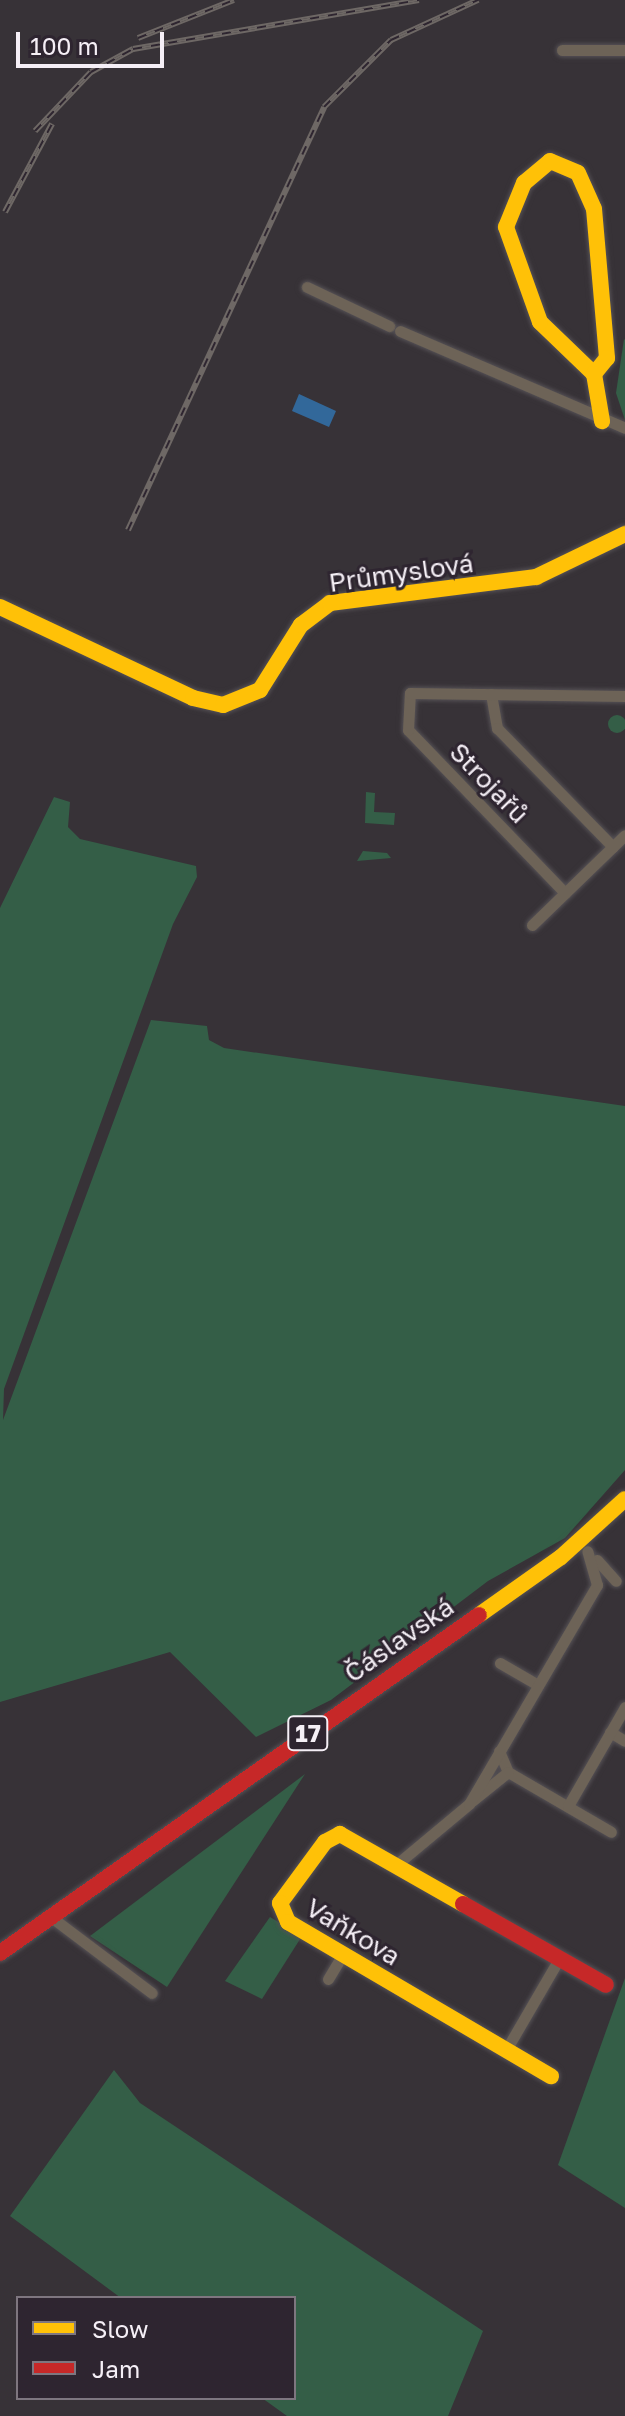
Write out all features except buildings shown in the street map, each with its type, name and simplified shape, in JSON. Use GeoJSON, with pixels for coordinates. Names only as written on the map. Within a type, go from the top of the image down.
{"type":"FeatureCollection","features":[{"type":"Feature","properties":{"kind":"street"},"geometry":{"type":"LineString","coordinates":[[562,50],[625,50]]}},
{"type":"Feature","properties":{"kind":"street"},"geometry":{"type":"LineString","coordinates":[[594,374],[607,358],[594,209],[578,173],[550,161],[528,177],[505,223],[540,322],[594,374],[602,421]]}},
{"type":"Feature","properties":{"kind":"street"},"geometry":{"type":"LineString","coordinates":[[307,287],[602,421],[625,428]]}},
{"type":"Feature","properties":{"kind":"street","name":"Průmyslová"},"geometry":{"type":"LineString","coordinates":[[0,607],[193,698],[223,705],[260,690],[301,625],[330,603],[536,577],[625,534]]}},
{"type":"Feature","properties":{"kind":"street","name":"Strojařů"},"geometry":{"type":"LineString","coordinates":[[565,893],[410,733],[410,693],[491,694],[497,728],[613,847]]}},
{"type":"Feature","properties":{"kind":"street"},"geometry":{"type":"LineString","coordinates":[[491,694],[625,696]]}},
{"type":"Feature","properties":{"kind":"street"},"geometry":{"type":"LineString","coordinates":[[532,925],[625,835]]}},
{"type":"Feature","properties":{"kind":"street","name":"Čáslavská"},"geometry":{"type":"LineString","coordinates":[[0,1953],[584,1547],[625,1499]]}},
{"type":"Feature","properties":{"kind":"street"},"geometry":{"type":"LineString","coordinates":[[584,1547],[620,1583]]}},
{"type":"Feature","properties":{"kind":"street"},"geometry":{"type":"LineString","coordinates":[[469,1804],[597,1585],[584,1547]]}},
{"type":"Feature","properties":{"kind":"street"},"geometry":{"type":"LineString","coordinates":[[597,1585],[620,1583]]}},
{"type":"Feature","properties":{"kind":"street"},"geometry":{"type":"LineString","coordinates":[[500,1663],[538,1685]]}},
{"type":"Feature","properties":{"kind":"street"},"geometry":{"type":"LineString","coordinates":[[568,1806],[625,1707]]}},
{"type":"Feature","properties":{"kind":"street"},"geometry":{"type":"LineString","coordinates":[[610,1732],[625,1741]]}},
{"type":"Feature","properties":{"kind":"street"},"geometry":{"type":"LineString","coordinates":[[499,1751],[508,1772],[611,1832]]}},
{"type":"Feature","properties":{"kind":"street"},"geometry":{"type":"LineString","coordinates":[[397,1864],[508,1772]]}},
{"type":"Feature","properties":{"kind":"street","name":"Vaňkova"},"geometry":{"type":"LineString","coordinates":[[551,2076],[284,1919],[280,1903],[336,1834],[397,1864],[606,1985]]}},
{"type":"Feature","properties":{"kind":"street"},"geometry":{"type":"LineString","coordinates":[[51,1917],[152,1993]]}},
{"type":"Feature","properties":{"kind":"street"},"geometry":{"type":"LineString","coordinates":[[328,1979],[343,1954]]}},
{"type":"Feature","properties":{"kind":"street"},"geometry":{"type":"LineString","coordinates":[[506,2050],[559,1959]]}},
{"type":"Feature","properties":{"kind":"green space"},"geometry":{"type":"Polygon","coordinates":[[[625,340],[625,420],[616,393],[625,340]]]}},
{"type":"Feature","properties":{"kind":"green space"},"geometry":{"type":"Polygon","coordinates":[[[613,715],[621,715],[626,724],[624,731],[613,733],[608,728],[608,720],[613,715]]]}},
{"type":"Feature","properties":{"kind":"green space"},"geometry":{"type":"Polygon","coordinates":[[[366,792],[375,793],[374,812],[395,813],[394,825],[365,823],[366,792]]]}},
{"type":"Feature","properties":{"kind":"green space"},"geometry":{"type":"Polygon","coordinates":[[[54,797],[70,802],[68,827],[80,839],[196,866],[197,877],[173,924],[4,1389],[3,1420],[151,1020],[207,1026],[209,1040],[224,1048],[625,1106],[625,1470],[565,1538],[488,1581],[331,1700],[256,1737],[170,1652],[0,1702],[0,908],[54,797]]]}},
{"type":"Feature","properties":{"kind":"green space"},"geometry":{"type":"Polygon","coordinates":[[[363,851],[387,853],[391,858],[357,861],[363,851]]]}},
{"type":"Feature","properties":{"kind":"green space"},"geometry":{"type":"Polygon","coordinates":[[[305,1774],[167,1987],[90,1936],[305,1774]]]}},
{"type":"Feature","properties":{"kind":"green space"},"geometry":{"type":"Polygon","coordinates":[[[270,1917],[302,1936],[262,1999],[225,1981],[270,1917]]]}},
{"type":"Feature","properties":{"kind":"green space"},"geometry":{"type":"Polygon","coordinates":[[[625,1978],[625,2208],[558,2165],[625,1978]]]}},
{"type":"Feature","properties":{"kind":"green space"},"geometry":{"type":"Polygon","coordinates":[[[114,2070],[140,2103],[483,2331],[448,2416],[287,2416],[265,2400],[296,2400],[296,2296],[118,2296],[10,2216],[114,2070]]]}},
{"type":"Feature","properties":{"kind":"water"},"geometry":{"type":"Polygon","coordinates":[[[299,394],[336,411],[329,427],[292,411],[299,394]]]}},
{"type":"Feature","properties":{"kind":"railway"},"geometry":{"type":"LineString","coordinates":[[138,38],[234,0]]}},
{"type":"Feature","properties":{"kind":"railway"},"geometry":{"type":"LineString","coordinates":[[35,131],[91,72],[133,49],[419,0]]}},
{"type":"Feature","properties":{"kind":"railway"},"geometry":{"type":"LineString","coordinates":[[128,530],[324,107],[391,40],[478,0]]}},
{"type":"Feature","properties":{"kind":"railway"},"geometry":{"type":"LineString","coordinates":[[5,212],[52,124]]}},
{"type":"Feature","properties":{"kind":"traffic: slow"},"geometry":{"type":"LineString","coordinates":[[594,374],[540,322],[506,227],[524,183],[550,161],[578,173],[594,209],[607,358],[594,374],[602,421]]}},
{"type":"Feature","properties":{"kind":"traffic: slow"},"geometry":{"type":"LineString","coordinates":[[0,607],[193,698],[223,705],[260,690],[301,625],[330,603],[536,577],[625,534]]}},
{"type":"Feature","properties":{"kind":"traffic: slow"},"geometry":{"type":"LineString","coordinates":[[479,1615],[561,1557],[625,1499]]}},
{"type":"Feature","properties":{"kind":"traffic: slow"},"geometry":{"type":"LineString","coordinates":[[463,1904],[340,1834],[325,1842],[280,1903],[288,1922],[551,2076]]}},
{"type":"Feature","properties":{"kind":"traffic: jam"},"geometry":{"type":"LineString","coordinates":[[0,1953],[479,1615]]}},
{"type":"Feature","properties":{"kind":"traffic: jam"},"geometry":{"type":"LineString","coordinates":[[463,1904],[606,1985]]}}]}
